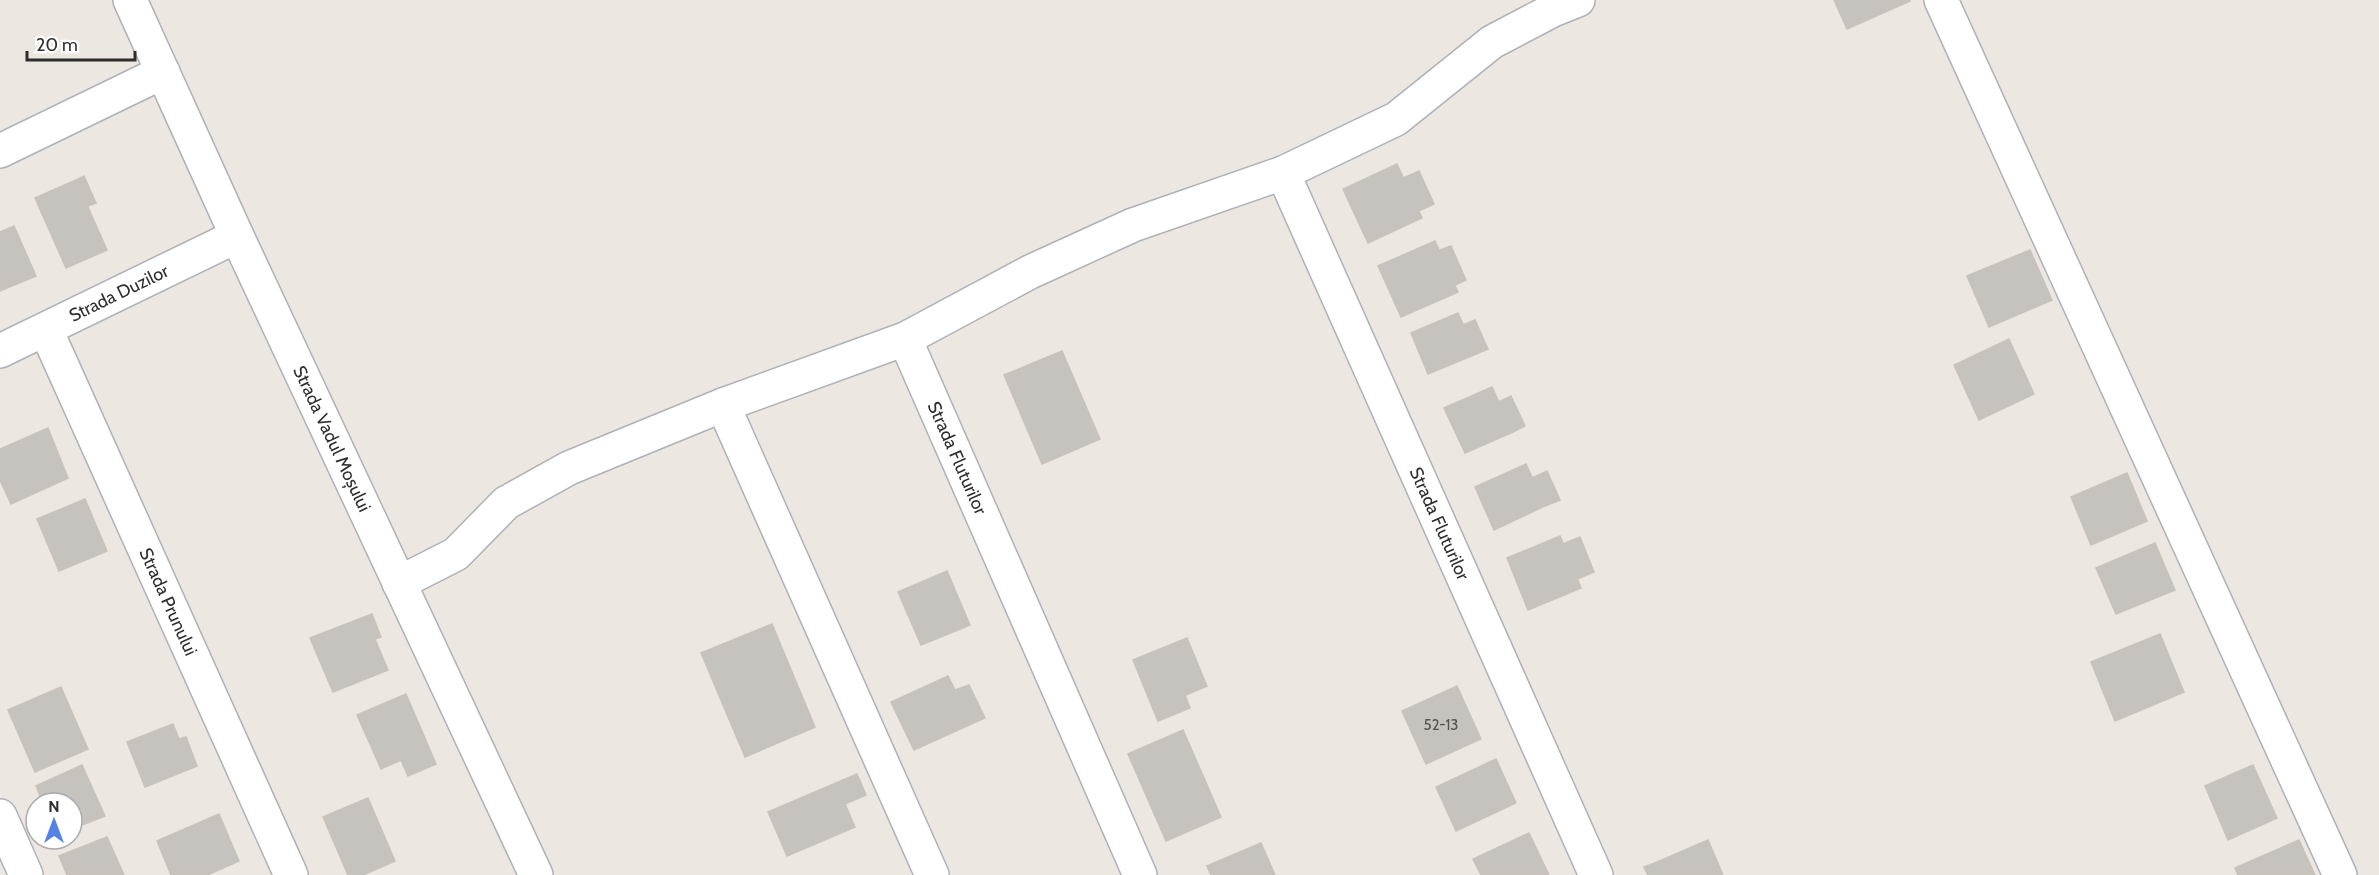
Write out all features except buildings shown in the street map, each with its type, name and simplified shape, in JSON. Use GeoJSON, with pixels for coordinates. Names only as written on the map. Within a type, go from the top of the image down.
{"type":"FeatureCollection","features":[{"type":"Feature","properties":{"kind":"street","name":"Strada Vadul Moșului"},"geometry":{"type":"LineString","coordinates":[[130,0],[237,236],[536,875]]}},
{"type":"Feature","properties":{"kind":"street"},"geometry":{"type":"LineString","coordinates":[[399,583],[456,554],[506,503],[569,468],[723,405],[905,339],[1085,245],[1133,225],[1283,173],[1396,119],[1492,42],[1553,10],[1578,0]]}},
{"type":"Feature","properties":{"kind":"street"},"geometry":{"type":"LineString","coordinates":[[1941,0],[2340,875]]}},
{"type":"Feature","properties":{"kind":"street"},"geometry":{"type":"LineString","coordinates":[[0,151],[163,72]]}},
{"type":"Feature","properties":{"kind":"street","name":"Strada Fluturilor"},"geometry":{"type":"LineString","coordinates":[[1283,173],[1596,875]]}},
{"type":"Feature","properties":{"kind":"street","name":"Strada Duzilor"},"geometry":{"type":"LineString","coordinates":[[0,351],[237,236]]}},
{"type":"Feature","properties":{"kind":"street","name":"Strada Prunului"},"geometry":{"type":"LineString","coordinates":[[46,330],[291,875]]}},
{"type":"Feature","properties":{"kind":"street","name":"Strada Fluturilor"},"geometry":{"type":"LineString","coordinates":[[905,339],[1140,875]]}},
{"type":"Feature","properties":{"kind":"street"},"geometry":{"type":"LineString","coordinates":[[723,405],[932,875]]}},
{"type":"Feature","properties":{"kind":"street"},"geometry":{"type":"LineString","coordinates":[[0,816],[26,875]]}}]}
